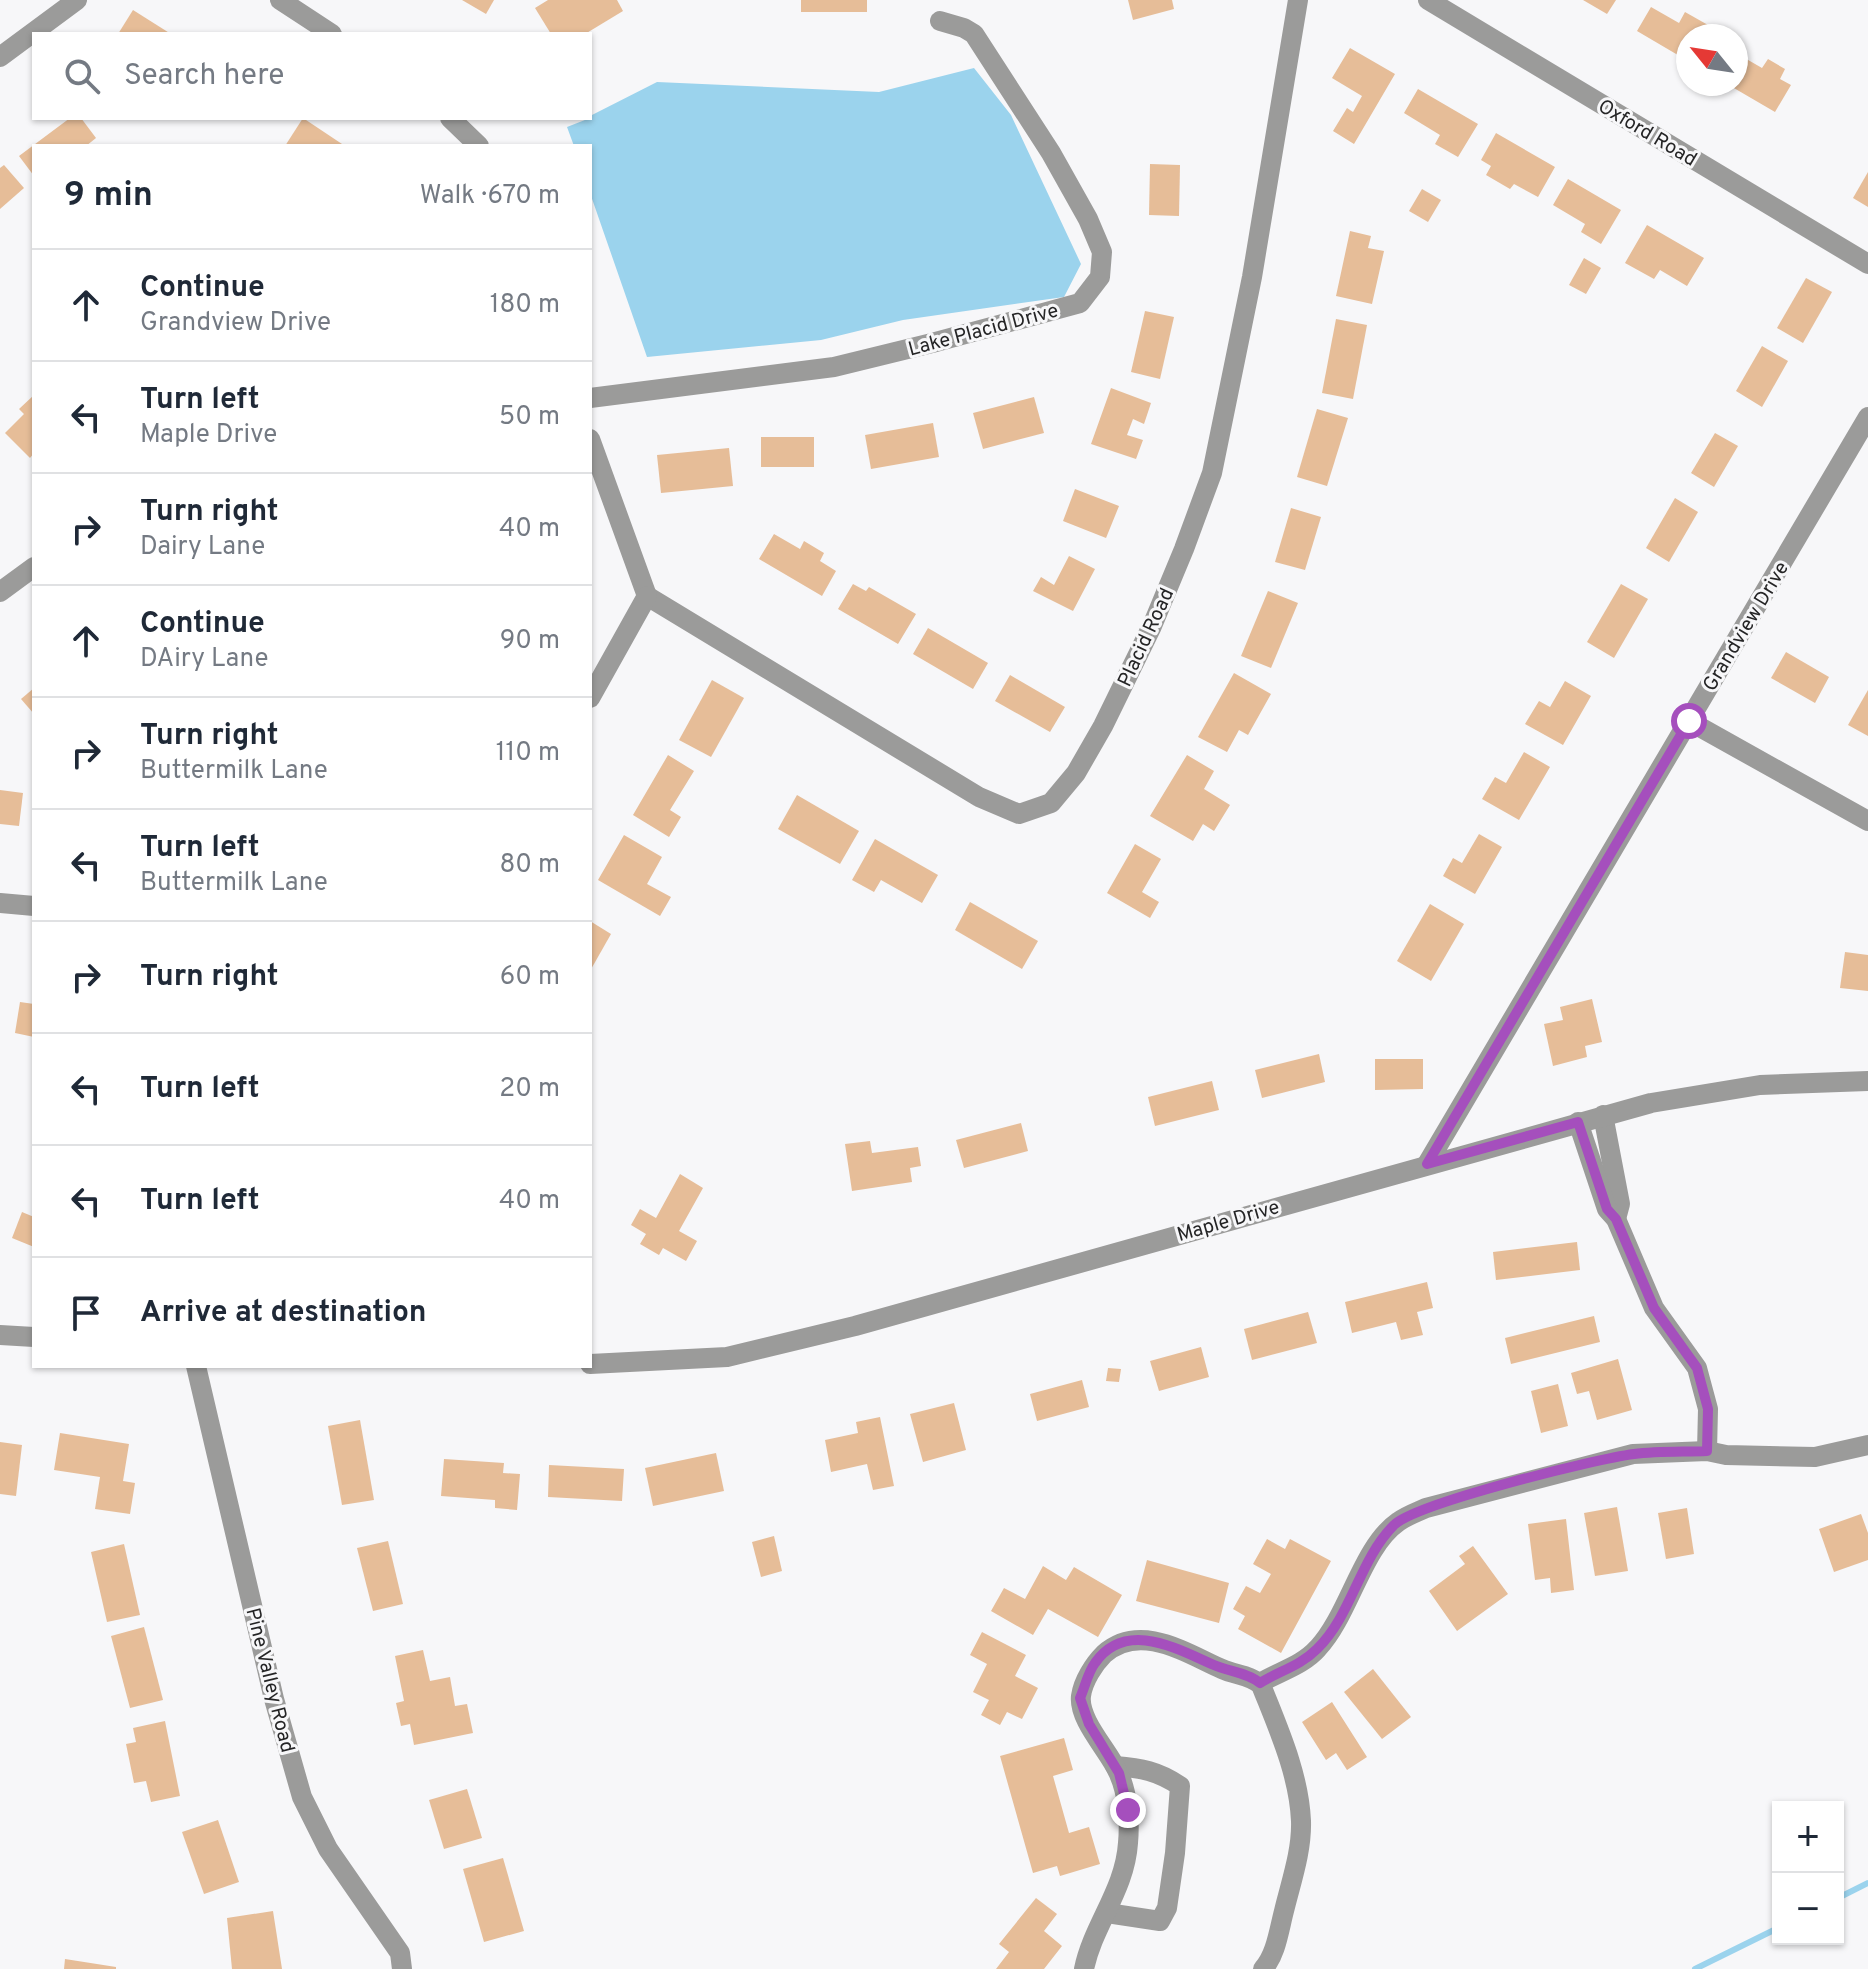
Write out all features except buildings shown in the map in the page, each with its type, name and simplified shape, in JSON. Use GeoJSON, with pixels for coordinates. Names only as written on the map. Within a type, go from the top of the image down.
{"type":"FeatureCollection","features":[{"type":"Feature","properties":{"kind":"street"},"geometry":{"type":"LineString","coordinates":[[34,32],[77,0]]}},
{"type":"Feature","properties":{"kind":"street"},"geometry":{"type":"LineString","coordinates":[[280,0],[329,32]]}},
{"type":"Feature","properties":{"kind":"street","name":"Placid Road"},"geometry":{"type":"LineString","coordinates":[[647,596],[979,797],[1019,814],[1051,803],[1076,773],[1115,701],[1174,575],[1212,473],[1252,277],[1298,0]]}},
{"type":"Feature","properties":{"kind":"street","name":"Oxford Road"},"geometry":{"type":"LineString","coordinates":[[1428,0],[1868,264]]}},
{"type":"Feature","properties":{"kind":"street","name":"Lake Placid Drive"},"geometry":{"type":"LineString","coordinates":[[592,398],[834,367],[1080,303],[1100,277],[1102,252],[1088,219],[1051,153],[974,34],[940,21]]}},
{"type":"Feature","properties":{"kind":"street"},"geometry":{"type":"LineString","coordinates":[[0,57],[32,33]]}},
{"type":"Feature","properties":{"kind":"street"},"geometry":{"type":"LineString","coordinates":[[452,120],[477,144]]}},
{"type":"Feature","properties":{"kind":"street","name":"Grandview Drive"},"geometry":{"type":"LineString","coordinates":[[1427,1164],[1868,417]]}},
{"type":"Feature","properties":{"kind":"street"},"geometry":{"type":"LineString","coordinates":[[592,445],[647,596],[592,694]]}},
{"type":"Feature","properties":{"kind":"street"},"geometry":{"type":"LineString","coordinates":[[0,592],[32,568]]}},
{"type":"Feature","properties":{"kind":"street"},"geometry":{"type":"LineString","coordinates":[[1689,721],[1868,821]]}},
{"type":"Feature","properties":{"kind":"street"},"geometry":{"type":"LineString","coordinates":[[0,903],[32,906]]}},
{"type":"Feature","properties":{"kind":"street","name":"Maple Drive"},"geometry":{"type":"LineString","coordinates":[[592,1364],[727,1357],[870,1322],[1651,1103],[1760,1085],[1868,1081]]}},
{"type":"Feature","properties":{"kind":"street"},"geometry":{"type":"LineString","coordinates":[[1603,1115],[1605,1174]]}},
{"type":"Feature","properties":{"kind":"street"},"geometry":{"type":"LineString","coordinates":[[1578,1122],[1620,1204],[1616,1219],[1654,1308],[1697,1368],[1708,1409],[1707,1451]]}},
{"type":"Feature","properties":{"kind":"street"},"geometry":{"type":"LineString","coordinates":[[0,1335],[32,1337]]}},
{"type":"Feature","properties":{"kind":"street","name":"Pine Valley Road"},"geometry":{"type":"LineString","coordinates":[[196,1368],[274,1699],[302,1797],[328,1849],[400,1953],[402,1969]]}},
{"type":"Feature","properties":{"kind":"street"},"geometry":{"type":"LineString","coordinates":[[1260,1683],[1300,1665],[1319,1648],[1337,1621],[1376,1547],[1397,1523],[1426,1508],[1633,1454],[1707,1451],[1726,1455],[1815,1457],[1868,1445]]}},
{"type":"Feature","properties":{"kind":"street"},"geometry":{"type":"LineString","coordinates":[[1084,1969],[1088,1951],[1121,1884],[1128,1845],[1128,1810],[1115,1766],[1089,1724],[1080,1698],[1094,1663],[1111,1648],[1136,1639],[1165,1644],[1260,1683],[1294,1778],[1301,1821],[1298,1856],[1276,1942],[1263,1969]]}},
{"type":"Feature","properties":{"kind":"street"},"geometry":{"type":"LineString","coordinates":[[1107,1913],[1160,1921],[1167,1908],[1180,1805],[1180,1786],[1165,1775],[1148,1769],[1115,1766]]}},
{"type":"Feature","properties":{"kind":"water"},"geometry":{"type":"Polygon","coordinates":[[[974,68],[1011,115],[1081,264],[1064,297],[903,320],[821,340],[647,357],[592,199],[592,144],[573,144],[567,127],[592,120],[592,115],[657,82],[879,92],[974,68]]]}},
{"type":"Feature","properties":{"kind":"waterway"},"geometry":{"type":"LineString","coordinates":[[1844,1895],[1868,1883]]}},
{"type":"Feature","properties":{"kind":"waterway"},"geometry":{"type":"LineString","coordinates":[[1695,1969],[1772,1931]]}},
{"type":"Feature","properties":{"kind":"route"},"geometry":{"type":"LineString","coordinates":[[1128,1810],[1119,1773],[1089,1724],[1080,1698],[1094,1663],[1111,1648],[1136,1639],[1165,1644],[1260,1683],[1300,1665],[1319,1648],[1337,1621],[1376,1547],[1397,1523],[1426,1508],[1467,1496],[1633,1454],[1707,1451],[1708,1409],[1697,1368],[1654,1308],[1616,1219],[1607,1209],[1578,1122],[1427,1164],[1689,721]]}}]}
